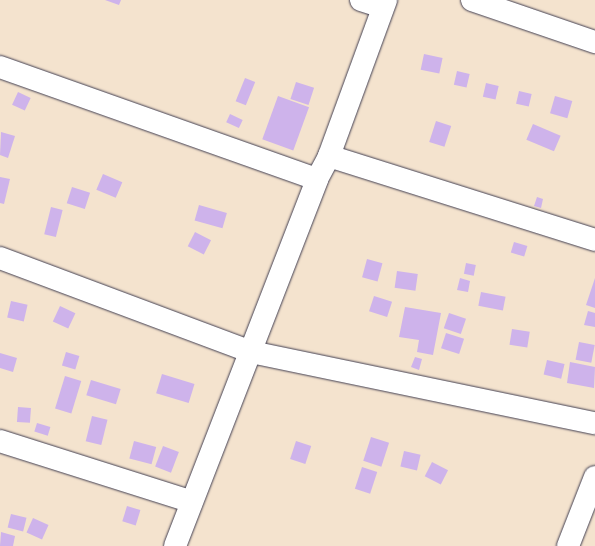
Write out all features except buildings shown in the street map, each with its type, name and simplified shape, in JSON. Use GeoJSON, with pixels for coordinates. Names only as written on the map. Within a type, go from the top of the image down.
{"type":"FeatureCollection","features":[{"type":"Feature","properties":{"kind":"street"},"geometry":{"type":"LineString","coordinates":[[175,546],[317,179],[328,156],[385,4],[361,0]]}},
{"type":"Feature","properties":{"kind":"street"},"geometry":{"type":"LineString","coordinates":[[472,0],[595,42]]}},
{"type":"Feature","properties":{"kind":"street"},"geometry":{"type":"LineString","coordinates":[[0,67],[317,179]]}},
{"type":"Feature","properties":{"kind":"street"},"geometry":{"type":"LineString","coordinates":[[328,156],[595,240]]}},
{"type":"Feature","properties":{"kind":"street"},"geometry":{"type":"LineString","coordinates":[[0,258],[251,352],[595,423]]}},
{"type":"Feature","properties":{"kind":"street"},"geometry":{"type":"LineString","coordinates":[[0,441],[192,502]]}},
{"type":"Feature","properties":{"kind":"street"},"geometry":{"type":"LineString","coordinates":[[568,546],[595,477]]}}]}
